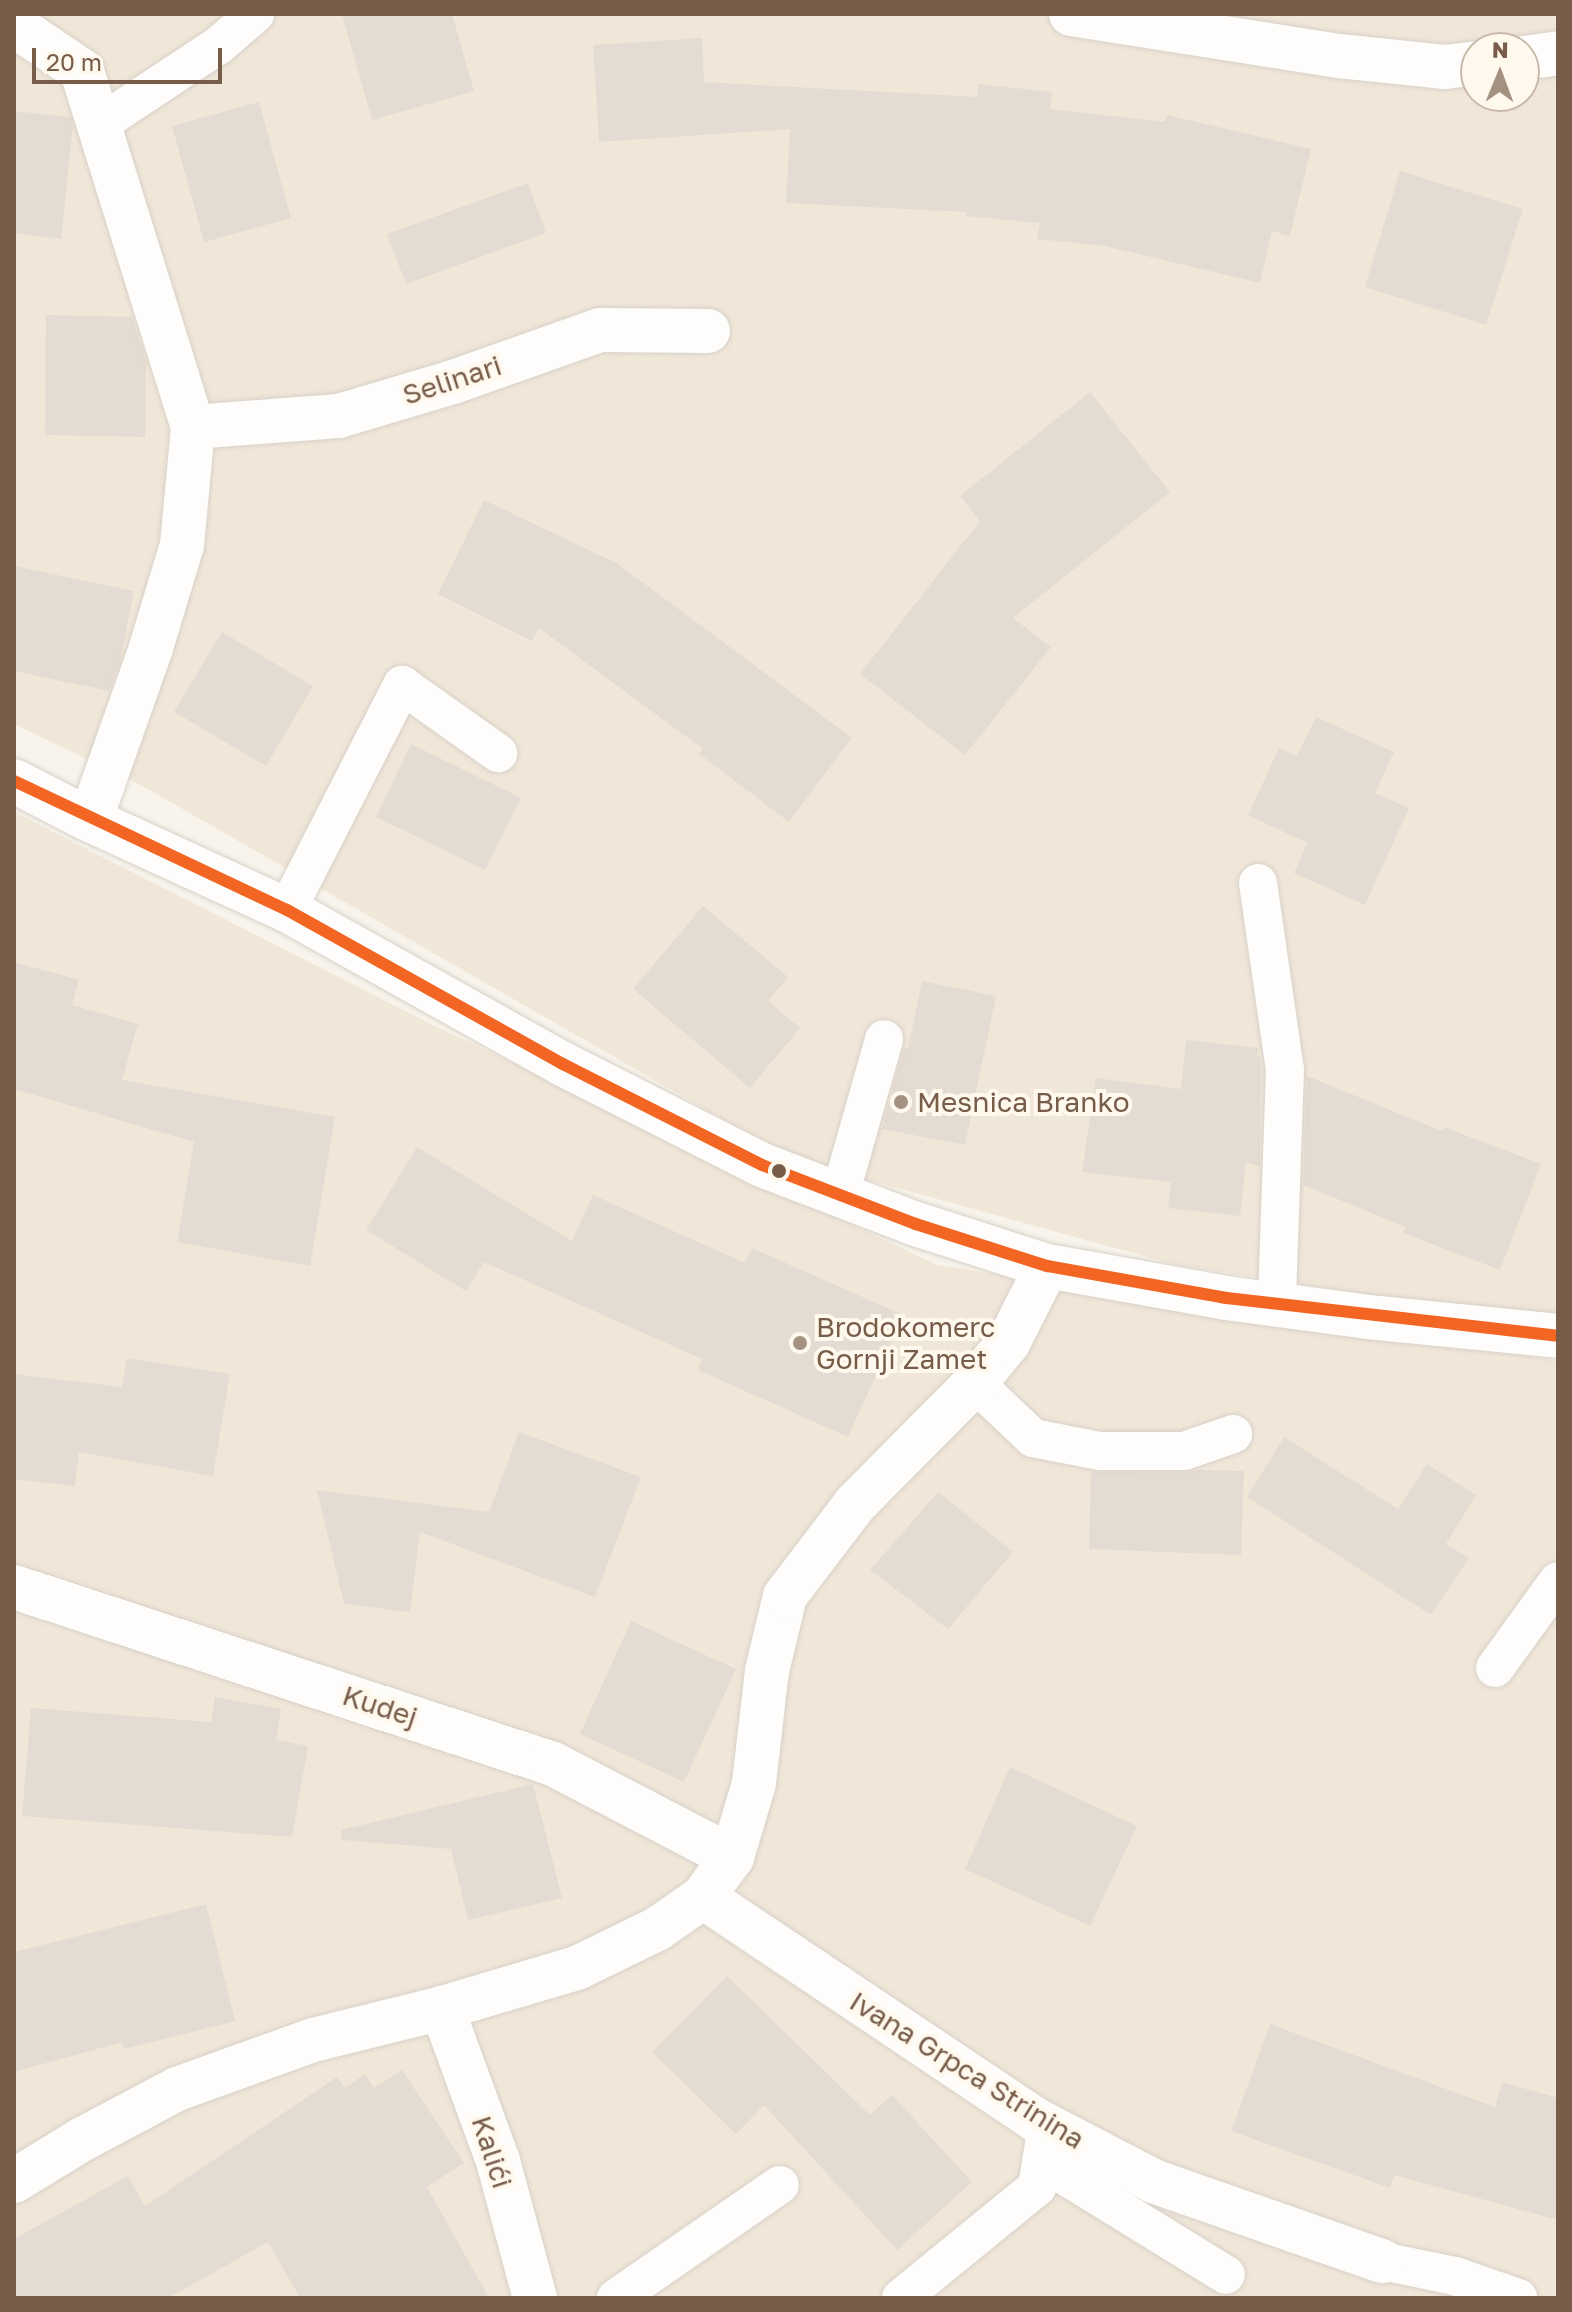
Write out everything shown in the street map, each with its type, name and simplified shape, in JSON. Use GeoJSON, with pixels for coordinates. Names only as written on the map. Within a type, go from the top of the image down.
{"type":"FeatureCollection","features":[{"type":"Feature","properties":{"kind":"street"},"geometry":{"type":"LineString","coordinates":[[1071,14],[1339,56],[1445,67],[1460,65]]}},
{"type":"Feature","properties":{"kind":"street"},"geometry":{"type":"LineString","coordinates":[[14,25],[82,71],[193,427],[182,545],[151,648],[90,820]]}},
{"type":"Feature","properties":{"kind":"street","name":"Selinari"},"geometry":{"type":"LineString","coordinates":[[193,427],[339,416],[453,382],[600,330],[708,331]]}},
{"type":"Feature","properties":{"kind":"street"},"geometry":{"type":"LineString","coordinates":[[14,781],[90,820],[287,910],[563,1064],[762,1165],[840,1195],[1047,1266],[1226,1298],[1368,1317],[1556,1332]]}},
{"type":"Feature","properties":{"kind":"street"},"geometry":{"type":"LineString","coordinates":[[14,2181],[81,2140],[177,2089],[313,2040],[442,2008],[577,1968],[657,1929],[703,1897],[732,1857],[754,1783],[767,1671],[785,1596],[855,1504],[975,1383],[1008,1343],[1047,1266]]}},
{"type":"Feature","properties":{"kind":"street","name":"Kudej"},"geometry":{"type":"LineString","coordinates":[[14,1587],[553,1764],[732,1857]]}},
{"type":"Feature","properties":{"kind":"street","name":"Ivana Grpca Strinina"},"geometry":{"type":"LineString","coordinates":[[703,1897],[1044,2143],[1382,2261]]}},
{"type":"Feature","properties":{"kind":"street","name":"Kalići"},"geometry":{"type":"LineString","coordinates":[[442,2008],[498,2161],[535,2298]]}},
{"type":"Feature","properties":{"kind":"lane"},"geometry":{"type":"LineString","coordinates":[[98,125],[219,45],[255,14]]}},
{"type":"Feature","properties":{"kind":"lane"},"geometry":{"type":"LineString","coordinates":[[287,910],[402,685],[498,753]]}},
{"type":"Feature","properties":{"kind":"lane"},"geometry":{"type":"LineString","coordinates":[[1258,883],[1285,1070],[1277,1303]]}},
{"type":"Feature","properties":{"kind":"lane"},"geometry":{"type":"LineString","coordinates":[[840,1195],[884,1039]]}},
{"type":"Feature","properties":{"kind":"lane"},"geometry":{"type":"LineString","coordinates":[[975,1383],[1033,1438],[1099,1451],[1184,1451],[1233,1434]]}},
{"type":"Feature","properties":{"kind":"lane"},"geometry":{"type":"LineString","coordinates":[[1495,1668],[1558,1581]]}},
{"type":"Feature","properties":{"kind":"lane"},"geometry":{"type":"LineString","coordinates":[[901,2298],[1037,2187],[1044,2143],[1226,2275]]}},
{"type":"Feature","properties":{"kind":"lane"},"geometry":{"type":"LineString","coordinates":[[616,2298],[780,2185]]}},
{"type":"Feature","properties":{"kind":"lane"},"geometry":{"type":"LineString","coordinates":[[1382,2261],[1455,2276],[1518,2298]]}},
{"type":"Feature","properties":{"kind":"shaded area"},"geometry":{"type":"Polygon","coordinates":[[[14,14],[1558,14],[1558,1325],[1173,1264],[792,1159],[139,784],[14,724],[14,14]]]}},
{"type":"Feature","properties":{"kind":"shaded area"},"geometry":{"type":"Polygon","coordinates":[[[14,812],[435,1026],[937,1265],[1558,1361],[1558,2298],[14,2298],[14,812]]]}},
{"type":"Feature","properties":{"kind":"building"},"geometry":{"type":"Polygon","coordinates":[[[342,14],[452,14],[474,91],[372,120],[342,14]]]}},
{"type":"Feature","properties":{"kind":"building"},"geometry":{"type":"Polygon","coordinates":[[[702,38],[704,82],[977,97],[979,84],[1052,92],[1050,109],[1165,122],[1167,115],[1311,149],[1290,236],[1272,231],[1260,283],[1105,246],[1037,239],[1040,223],[966,216],[966,212],[786,203],[790,129],[599,142],[593,45],[702,38]]]}},
{"type":"Feature","properties":{"kind":"building"},"geometry":{"type":"Polygon","coordinates":[[[259,102],[291,218],[204,242],[172,126],[259,102]]]}},
{"type":"Feature","properties":{"kind":"building"},"geometry":{"type":"Polygon","coordinates":[[[14,111],[70,117],[73,125],[61,239],[14,233],[14,111]]]}},
{"type":"Feature","properties":{"kind":"building"},"geometry":{"type":"Polygon","coordinates":[[[1400,171],[1523,209],[1486,325],[1365,287],[1400,171]]]}},
{"type":"Feature","properties":{"kind":"building"},"geometry":{"type":"Polygon","coordinates":[[[528,183],[546,233],[406,284],[387,234],[528,183]]]}},
{"type":"Feature","properties":{"kind":"building"},"geometry":{"type":"Polygon","coordinates":[[[46,315],[132,317],[146,361],[145,437],[45,435],[46,315]]]}},
{"type":"Feature","properties":{"kind":"building"},"geometry":{"type":"Polygon","coordinates":[[[1090,392],[1170,492],[1013,618],[1051,647],[965,755],[860,674],[980,521],[960,496],[1090,392]]]}},
{"type":"Feature","properties":{"kind":"building"},"geometry":{"type":"Polygon","coordinates":[[[484,500],[618,564],[852,738],[789,822],[699,754],[703,749],[539,628],[532,641],[438,594],[484,500]]]}},
{"type":"Feature","properties":{"kind":"building"},"geometry":{"type":"Polygon","coordinates":[[[14,566],[134,591],[120,661],[109,691],[14,671],[14,566]]]}},
{"type":"Feature","properties":{"kind":"building"},"geometry":{"type":"Polygon","coordinates":[[[222,632],[313,686],[266,766],[174,712],[222,632]]]}},
{"type":"Feature","properties":{"kind":"building"},"geometry":{"type":"Polygon","coordinates":[[[1316,717],[1394,752],[1375,793],[1409,808],[1365,905],[1294,873],[1307,843],[1248,815],[1279,748],[1297,756],[1316,717]]]}},
{"type":"Feature","properties":{"kind":"building"},"geometry":{"type":"Polygon","coordinates":[[[411,744],[521,798],[485,870],[376,817],[411,744]]]}},
{"type":"Feature","properties":{"kind":"building"},"geometry":{"type":"Polygon","coordinates":[[[703,906],[788,977],[768,1001],[800,1028],[750,1088],[633,989],[703,906]]]}},
{"type":"Feature","properties":{"kind":"building"},"geometry":{"type":"Polygon","coordinates":[[[14,962],[79,980],[72,1005],[138,1024],[122,1080],[335,1117],[310,1266],[177,1242],[194,1142],[14,1089],[14,962]]]}},
{"type":"Feature","properties":{"kind":"building"},"geometry":{"type":"Polygon","coordinates":[[[922,981],[996,996],[965,1145],[882,1129],[904,1048],[908,1049],[922,981]]]}},
{"type":"Feature","properties":{"kind":"building"},"geometry":{"type":"Polygon","coordinates":[[[1186,1040],[1258,1048],[1257,1056],[1261,1058],[1260,1167],[1246,1162],[1240,1216],[1168,1208],[1171,1182],[1082,1172],[1096,1078],[1181,1089],[1186,1040]]]}},
{"type":"Feature","properties":{"kind":"building"},"geometry":{"type":"Polygon","coordinates":[[[1307,1076],[1442,1131],[1444,1127],[1541,1164],[1500,1270],[1403,1233],[1406,1227],[1303,1185],[1307,1076]]]}},
{"type":"Feature","properties":{"kind":"building"},"geometry":{"type":"Polygon","coordinates":[[[417,1147],[572,1241],[593,1195],[745,1263],[752,1248],[903,1315],[848,1437],[698,1370],[702,1359],[484,1262],[466,1291],[366,1230],[417,1147]]]}},
{"type":"Feature","properties":{"kind":"building"},"geometry":{"type":"Polygon","coordinates":[[[127,1358],[230,1374],[213,1476],[79,1452],[75,1486],[14,1479],[14,1374],[122,1387],[127,1358]]]}},
{"type":"Feature","properties":{"kind":"building"},"geometry":{"type":"Polygon","coordinates":[[[519,1432],[641,1477],[595,1597],[420,1532],[410,1612],[344,1604],[317,1490],[489,1512],[519,1432]]]}},
{"type":"Feature","properties":{"kind":"building"},"geometry":{"type":"Polygon","coordinates":[[[1284,1437],[1398,1509],[1427,1464],[1476,1495],[1446,1544],[1469,1558],[1431,1615],[1247,1497],[1284,1437]]]}},
{"type":"Feature","properties":{"kind":"building"},"geometry":{"type":"Polygon","coordinates":[[[1198,1470],[1244,1471],[1241,1555],[1089,1549],[1091,1472],[1184,1473],[1198,1470]]]}},
{"type":"Feature","properties":{"kind":"building"},"geometry":{"type":"Polygon","coordinates":[[[938,1492],[1013,1552],[948,1629],[870,1570],[938,1492]]]}},
{"type":"Feature","properties":{"kind":"building"},"geometry":{"type":"Polygon","coordinates":[[[631,1621],[736,1669],[684,1782],[580,1734],[631,1621]]]}},
{"type":"Feature","properties":{"kind":"building"},"geometry":{"type":"Polygon","coordinates":[[[215,1697],[281,1709],[276,1740],[308,1746],[292,1837],[22,1816],[31,1708],[211,1722],[215,1697]]]}},
{"type":"Feature","properties":{"kind":"building"},"geometry":{"type":"Polygon","coordinates":[[[1010,1767],[1137,1826],[1090,1926],[965,1869],[1010,1767]]]}},
{"type":"Feature","properties":{"kind":"building"},"geometry":{"type":"Polygon","coordinates":[[[533,1784],[562,1898],[468,1920],[451,1849],[342,1840],[341,1830],[533,1784]]]}},
{"type":"Feature","properties":{"kind":"building"},"geometry":{"type":"Polygon","coordinates":[[[206,1904],[235,2021],[124,2049],[122,2042],[14,2072],[14,1952],[206,1904]]]}},
{"type":"Feature","properties":{"kind":"building"},"geometry":{"type":"Polygon","coordinates":[[[727,1976],[870,2115],[892,2095],[972,2182],[897,2250],[764,2105],[736,2134],[652,2052],[727,1976]]]}},
{"type":"Feature","properties":{"kind":"building"},"geometry":{"type":"Polygon","coordinates":[[[1270,2024],[1495,2107],[1502,2082],[1558,2098],[1558,2220],[1394,2175],[1390,2188],[1231,2131],[1270,2024]]]}},
{"type":"Feature","properties":{"kind":"building"},"geometry":{"type":"Polygon","coordinates":[[[402,2070],[464,2163],[427,2187],[489,2298],[300,2298],[268,2242],[168,2298],[14,2298],[14,2239],[128,2176],[145,2206],[337,2077],[345,2088],[365,2074],[374,2088],[402,2070]]]}},
{"type":"Feature","properties":{"kind":"transit line"},"geometry":{"type":"LineString","coordinates":[[14,781],[287,910],[563,1064],[762,1165],[916,1224],[1047,1266],[1226,1298],[1558,1336]]}},
{"type":"Feature","properties":{"kind":"place","name":"Mesnica Branko"},"geometry":{"type":"Point","coordinates":[901,1102]}},
{"type":"Feature","properties":{"kind":"place","name":"Brodokomerc Gornji Zamet"},"geometry":{"type":"Point","coordinates":[800,1343]}}]}
